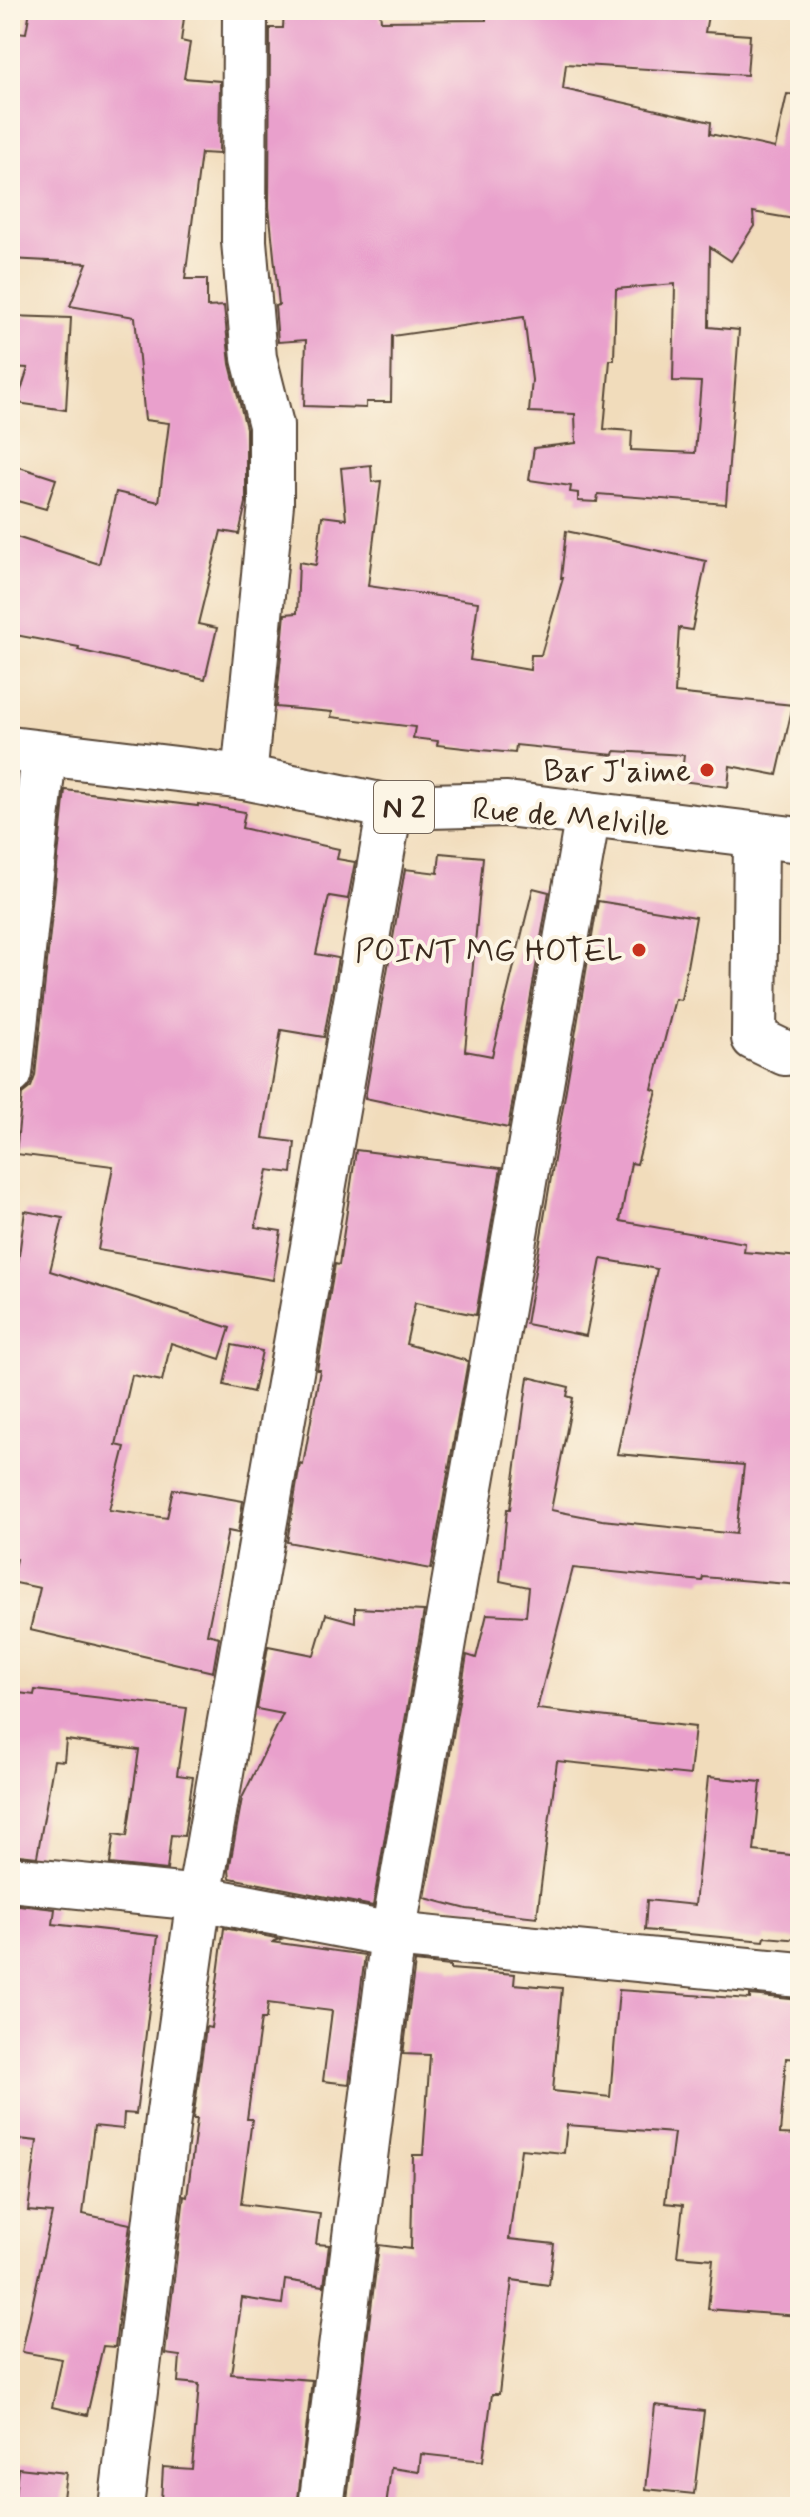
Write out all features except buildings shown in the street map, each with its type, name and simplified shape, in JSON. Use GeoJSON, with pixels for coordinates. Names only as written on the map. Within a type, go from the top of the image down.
{"type":"FeatureCollection","features":[{"type":"Feature","properties":{"kind":"street"},"geometry":{"type":"LineString","coordinates":[[244,777],[271,504],[271,425],[254,358],[244,241],[245,10]]}},
{"type":"Feature","properties":{"kind":"street"},"geometry":{"type":"LineString","coordinates":[[10,1073],[27,752]]}},
{"type":"Feature","properties":{"kind":"street","name":"Rue de Melville"},"geometry":{"type":"LineString","coordinates":[[27,752],[244,777],[390,807],[507,804],[800,840]]}},
{"type":"Feature","properties":{"kind":"street"},"geometry":{"type":"LineString","coordinates":[[121,2507],[168,2119],[199,1898],[390,807]]}},
{"type":"Feature","properties":{"kind":"street"},"geometry":{"type":"LineString","coordinates":[[321,2507],[393,1935],[588,814]]}},
{"type":"Feature","properties":{"kind":"street"},"geometry":{"type":"LineString","coordinates":[[756,835],[754,1038],[785,1053]]}},
{"type":"Feature","properties":{"kind":"street"},"geometry":{"type":"LineString","coordinates":[[10,1879],[199,1898],[393,1935],[800,1975]]}},
{"type":"Feature","properties":{"kind":"place","name":"Bar J'aime"},"geometry":{"type":"Point","coordinates":[707,770]}},
{"type":"Feature","properties":{"kind":"place","name":"POINT MG HOTEL"},"geometry":{"type":"Point","coordinates":[639,950]}}]}
